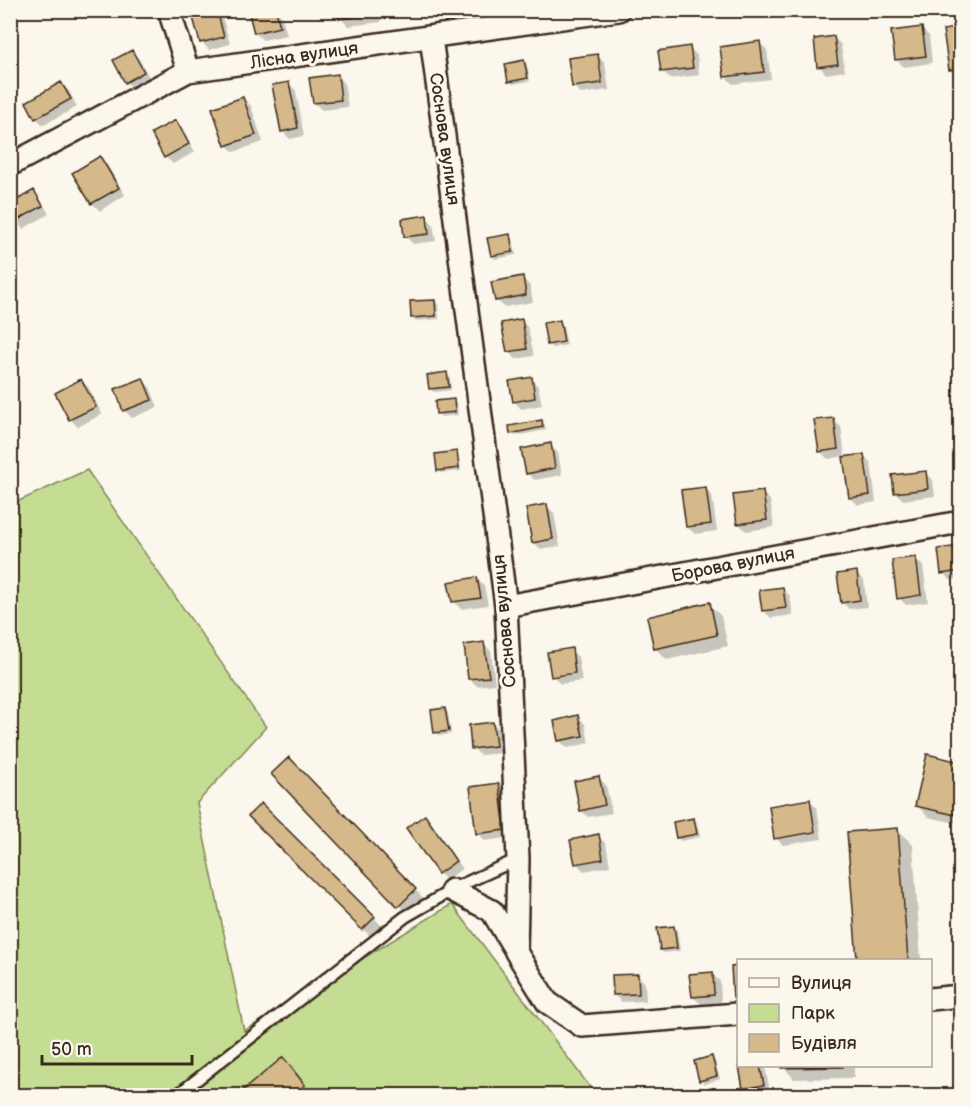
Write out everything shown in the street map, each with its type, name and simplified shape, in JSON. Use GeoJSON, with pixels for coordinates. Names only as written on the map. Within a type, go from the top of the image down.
{"type":"FeatureCollection","features":[{"type":"Feature","properties":{"kind":"street"},"geometry":{"type":"LineString","coordinates":[[169,10],[188,71]]}},
{"type":"Feature","properties":{"kind":"street","name":"Лісна вулиця"},"geometry":{"type":"LineString","coordinates":[[10,165],[188,71],[619,10]]}},
{"type":"Feature","properties":{"kind":"street","name":"Соснова вулиця"},"geometry":{"type":"LineString","coordinates":[[431,37],[506,606],[518,859],[516,952]]}},
{"type":"Feature","properties":{"kind":"street","name":"Борова вулиця"},"geometry":{"type":"LineString","coordinates":[[506,606],[960,522]]}},
{"type":"Feature","properties":{"kind":"street"},"geometry":{"type":"LineString","coordinates":[[452,890],[492,911],[547,1002],[582,1026],[737,1014]]}},
{"type":"Feature","properties":{"kind":"street"},"geometry":{"type":"LineString","coordinates":[[932,999],[960,996]]}},
{"type":"Feature","properties":{"kind":"lane"},"geometry":{"type":"LineString","coordinates":[[176,1095],[405,917],[452,890],[518,859]]}},
{"type":"Feature","properties":{"kind":"green space"},"geometry":{"type":"Polygon","coordinates":[[[87,470],[266,727],[197,803],[244,1031],[452,904],[596,1095],[11,1095],[10,505],[87,470]]]}},
{"type":"Feature","properties":{"kind":"building"},"geometry":{"type":"Polygon","coordinates":[[[191,10],[217,10],[224,37],[200,43],[191,10]]]}},
{"type":"Feature","properties":{"kind":"building"},"geometry":{"type":"Polygon","coordinates":[[[276,10],[280,27],[254,33],[249,14],[276,10]]]}},
{"type":"Feature","properties":{"kind":"building"},"geometry":{"type":"Polygon","coordinates":[[[338,10],[374,10],[375,15],[339,19],[338,10]]]}},
{"type":"Feature","properties":{"kind":"building"},"geometry":{"type":"Polygon","coordinates":[[[436,10],[471,10],[471,11],[436,16],[436,10]]]}},
{"type":"Feature","properties":{"kind":"building"},"geometry":{"type":"Polygon","coordinates":[[[922,27],[926,56],[895,60],[891,31],[922,27]]]}},
{"type":"Feature","properties":{"kind":"building"},"geometry":{"type":"Polygon","coordinates":[[[960,27],[960,68],[949,70],[943,30],[960,27]]]}},
{"type":"Feature","properties":{"kind":"building"},"geometry":{"type":"Polygon","coordinates":[[[834,36],[838,64],[817,67],[814,39],[834,36]]]}},
{"type":"Feature","properties":{"kind":"building"},"geometry":{"type":"Polygon","coordinates":[[[760,41],[764,72],[724,77],[720,47],[760,41]]]}},
{"type":"Feature","properties":{"kind":"building"},"geometry":{"type":"Polygon","coordinates":[[[690,46],[693,68],[661,72],[658,51],[690,46]]]}},
{"type":"Feature","properties":{"kind":"building"},"geometry":{"type":"Polygon","coordinates":[[[132,50],[144,72],[125,83],[113,60],[132,50]]]}},
{"type":"Feature","properties":{"kind":"building"},"geometry":{"type":"Polygon","coordinates":[[[598,54],[602,83],[572,87],[568,58],[598,54]]]}},
{"type":"Feature","properties":{"kind":"building"},"geometry":{"type":"Polygon","coordinates":[[[524,60],[528,78],[508,82],[505,64],[524,60]]]}},
{"type":"Feature","properties":{"kind":"building"},"geometry":{"type":"Polygon","coordinates":[[[338,74],[341,100],[313,103],[309,78],[338,74]]]}},
{"type":"Feature","properties":{"kind":"building"},"geometry":{"type":"Polygon","coordinates":[[[61,82],[71,99],[35,119],[26,102],[61,82]]]}},
{"type":"Feature","properties":{"kind":"building"},"geometry":{"type":"Polygon","coordinates":[[[289,82],[298,128],[281,132],[272,85],[289,82]]]}},
{"type":"Feature","properties":{"kind":"building"},"geometry":{"type":"Polygon","coordinates":[[[243,97],[256,135],[225,146],[212,108],[243,97]]]}},
{"type":"Feature","properties":{"kind":"building"},"geometry":{"type":"Polygon","coordinates":[[[176,120],[189,144],[164,158],[151,133],[176,120]]]}},
{"type":"Feature","properties":{"kind":"building"},"geometry":{"type":"Polygon","coordinates":[[[100,156],[119,188],[91,204],[72,173],[100,156]]]}},
{"type":"Feature","properties":{"kind":"building"},"geometry":{"type":"Polygon","coordinates":[[[34,190],[43,206],[14,222],[10,215],[10,204],[34,190]]]}},
{"type":"Feature","properties":{"kind":"building"},"geometry":{"type":"Polygon","coordinates":[[[427,215],[429,234],[404,237],[402,219],[427,215]]]}},
{"type":"Feature","properties":{"kind":"building"},"geometry":{"type":"Polygon","coordinates":[[[510,234],[513,252],[491,256],[487,238],[510,234]]]}},
{"type":"Feature","properties":{"kind":"building"},"geometry":{"type":"Polygon","coordinates":[[[523,276],[526,295],[495,301],[491,282],[523,276]]]}},
{"type":"Feature","properties":{"kind":"building"},"geometry":{"type":"Polygon","coordinates":[[[435,300],[436,316],[411,318],[410,301],[435,300]]]}},
{"type":"Feature","properties":{"kind":"building"},"geometry":{"type":"Polygon","coordinates":[[[522,319],[527,349],[507,352],[501,323],[522,319]]]}},
{"type":"Feature","properties":{"kind":"building"},"geometry":{"type":"Polygon","coordinates":[[[560,320],[564,342],[547,345],[543,323],[560,320]]]}},
{"type":"Feature","properties":{"kind":"building"},"geometry":{"type":"Polygon","coordinates":[[[447,372],[449,387],[429,389],[427,375],[447,372]]]}},
{"type":"Feature","properties":{"kind":"building"},"geometry":{"type":"Polygon","coordinates":[[[532,377],[535,398],[513,402],[509,381],[532,377]]]}},
{"type":"Feature","properties":{"kind":"building"},"geometry":{"type":"Polygon","coordinates":[[[143,378],[152,400],[123,411],[115,389],[143,378]]]}},
{"type":"Feature","properties":{"kind":"building"},"geometry":{"type":"Polygon","coordinates":[[[81,379],[96,407],[69,420],[55,393],[81,379]]]}},
{"type":"Feature","properties":{"kind":"building"},"geometry":{"type":"Polygon","coordinates":[[[454,399],[455,412],[436,414],[435,401],[454,399]]]}},
{"type":"Feature","properties":{"kind":"building"},"geometry":{"type":"Polygon","coordinates":[[[834,418],[838,449],[819,452],[814,420],[834,418]]]}},
{"type":"Feature","properties":{"kind":"building"},"geometry":{"type":"Polygon","coordinates":[[[542,420],[543,427],[510,434],[509,426],[542,420]]]}},
{"type":"Feature","properties":{"kind":"building"},"geometry":{"type":"Polygon","coordinates":[[[551,443],[555,468],[526,474],[521,449],[551,443]]]}},
{"type":"Feature","properties":{"kind":"building"},"geometry":{"type":"Polygon","coordinates":[[[457,451],[459,468],[437,471],[435,454],[457,451]]]}},
{"type":"Feature","properties":{"kind":"building"},"geometry":{"type":"Polygon","coordinates":[[[864,454],[870,495],[849,498],[843,457],[864,454]]]}},
{"type":"Feature","properties":{"kind":"building"},"geometry":{"type":"Polygon","coordinates":[[[926,471],[928,489],[894,493],[892,475],[926,471]]]}},
{"type":"Feature","properties":{"kind":"building"},"geometry":{"type":"Polygon","coordinates":[[[706,487],[711,524],[686,527],[681,490],[706,487]]]}},
{"type":"Feature","properties":{"kind":"building"},"geometry":{"type":"Polygon","coordinates":[[[763,491],[767,520],[737,524],[733,495],[763,491]]]}},
{"type":"Feature","properties":{"kind":"building"},"geometry":{"type":"Polygon","coordinates":[[[547,504],[553,539],[532,543],[526,508],[547,504]]]}},
{"type":"Feature","properties":{"kind":"building"},"geometry":{"type":"Polygon","coordinates":[[[960,546],[960,571],[941,574],[938,549],[960,546]]]}},
{"type":"Feature","properties":{"kind":"building"},"geometry":{"type":"Polygon","coordinates":[[[916,557],[921,595],[897,599],[892,560],[916,557]]]}},
{"type":"Feature","properties":{"kind":"building"},"geometry":{"type":"Polygon","coordinates":[[[857,571],[860,600],[841,603],[837,574],[857,571]]]}},
{"type":"Feature","properties":{"kind":"building"},"geometry":{"type":"Polygon","coordinates":[[[477,577],[481,598],[452,602],[448,582],[477,577]]]}},
{"type":"Feature","properties":{"kind":"building"},"geometry":{"type":"Polygon","coordinates":[[[783,587],[786,608],[762,611],[759,590],[783,587]]]}},
{"type":"Feature","properties":{"kind":"building"},"geometry":{"type":"Polygon","coordinates":[[[710,602],[717,635],[654,649],[647,617],[710,602]]]}},
{"type":"Feature","properties":{"kind":"building"},"geometry":{"type":"Polygon","coordinates":[[[484,642],[489,677],[468,679],[464,645],[484,642]]]}},
{"type":"Feature","properties":{"kind":"building"},"geometry":{"type":"Polygon","coordinates":[[[572,648],[575,673],[551,677],[547,652],[572,648]]]}},
{"type":"Feature","properties":{"kind":"building"},"geometry":{"type":"Polygon","coordinates":[[[445,708],[449,731],[434,733],[431,710],[445,708]]]}},
{"type":"Feature","properties":{"kind":"building"},"geometry":{"type":"Polygon","coordinates":[[[578,715],[583,736],[558,741],[554,721],[578,715]]]}},
{"type":"Feature","properties":{"kind":"building"},"geometry":{"type":"Polygon","coordinates":[[[493,722],[496,746],[471,749],[469,725],[493,722]]]}},
{"type":"Feature","properties":{"kind":"building"},"geometry":{"type":"Polygon","coordinates":[[[927,754],[960,762],[960,816],[915,806],[927,754]]]}},
{"type":"Feature","properties":{"kind":"building"},"geometry":{"type":"Polygon","coordinates":[[[289,757],[416,889],[398,907],[271,774],[289,757]]]}},
{"type":"Feature","properties":{"kind":"building"},"geometry":{"type":"Polygon","coordinates":[[[599,776],[605,805],[580,811],[574,781],[599,776]]]}},
{"type":"Feature","properties":{"kind":"building"},"geometry":{"type":"Polygon","coordinates":[[[499,783],[505,830],[476,834],[470,787],[499,783]]]}},
{"type":"Feature","properties":{"kind":"building"},"geometry":{"type":"Polygon","coordinates":[[[810,799],[815,832],[774,839],[769,806],[810,799]]]}},
{"type":"Feature","properties":{"kind":"building"},"geometry":{"type":"Polygon","coordinates":[[[261,803],[375,917],[362,930],[248,816],[261,803]]]}},
{"type":"Feature","properties":{"kind":"building"},"geometry":{"type":"Polygon","coordinates":[[[425,815],[456,861],[438,874],[406,828],[425,815]]]}},
{"type":"Feature","properties":{"kind":"building"},"geometry":{"type":"Polygon","coordinates":[[[694,818],[697,834],[676,838],[673,822],[694,818]]]}},
{"type":"Feature","properties":{"kind":"building"},"geometry":{"type":"Polygon","coordinates":[[[898,828],[908,959],[857,959],[847,832],[898,828]]]}},
{"type":"Feature","properties":{"kind":"building"},"geometry":{"type":"Polygon","coordinates":[[[599,834],[603,859],[575,864],[570,840],[599,834]]]}},
{"type":"Feature","properties":{"kind":"building"},"geometry":{"type":"Polygon","coordinates":[[[674,926],[677,948],[660,950],[657,928],[674,926]]]}},
{"type":"Feature","properties":{"kind":"building"},"geometry":{"type":"Polygon","coordinates":[[[737,966],[737,998],[733,998],[731,967],[737,966]]]}},
{"type":"Feature","properties":{"kind":"building"},"geometry":{"type":"Polygon","coordinates":[[[713,972],[714,995],[692,997],[689,974],[713,972]]]}},
{"type":"Feature","properties":{"kind":"building"},"geometry":{"type":"Polygon","coordinates":[[[638,974],[639,994],[613,995],[612,975],[638,974]]]}},
{"type":"Feature","properties":{"kind":"building"},"geometry":{"type":"Polygon","coordinates":[[[712,1056],[717,1076],[699,1081],[694,1061],[712,1056]]]}},
{"type":"Feature","properties":{"kind":"building"},"geometry":{"type":"Polygon","coordinates":[[[283,1057],[305,1085],[292,1096],[236,1096],[283,1057]]]}},
{"type":"Feature","properties":{"kind":"building"},"geometry":{"type":"Polygon","coordinates":[[[739,1067],[760,1067],[764,1085],[743,1089],[739,1067]]]}},
{"type":"Feature","properties":{"kind":"building"},"geometry":{"type":"Polygon","coordinates":[[[781,1067],[843,1067],[781,1068],[781,1067]]]}}]}
